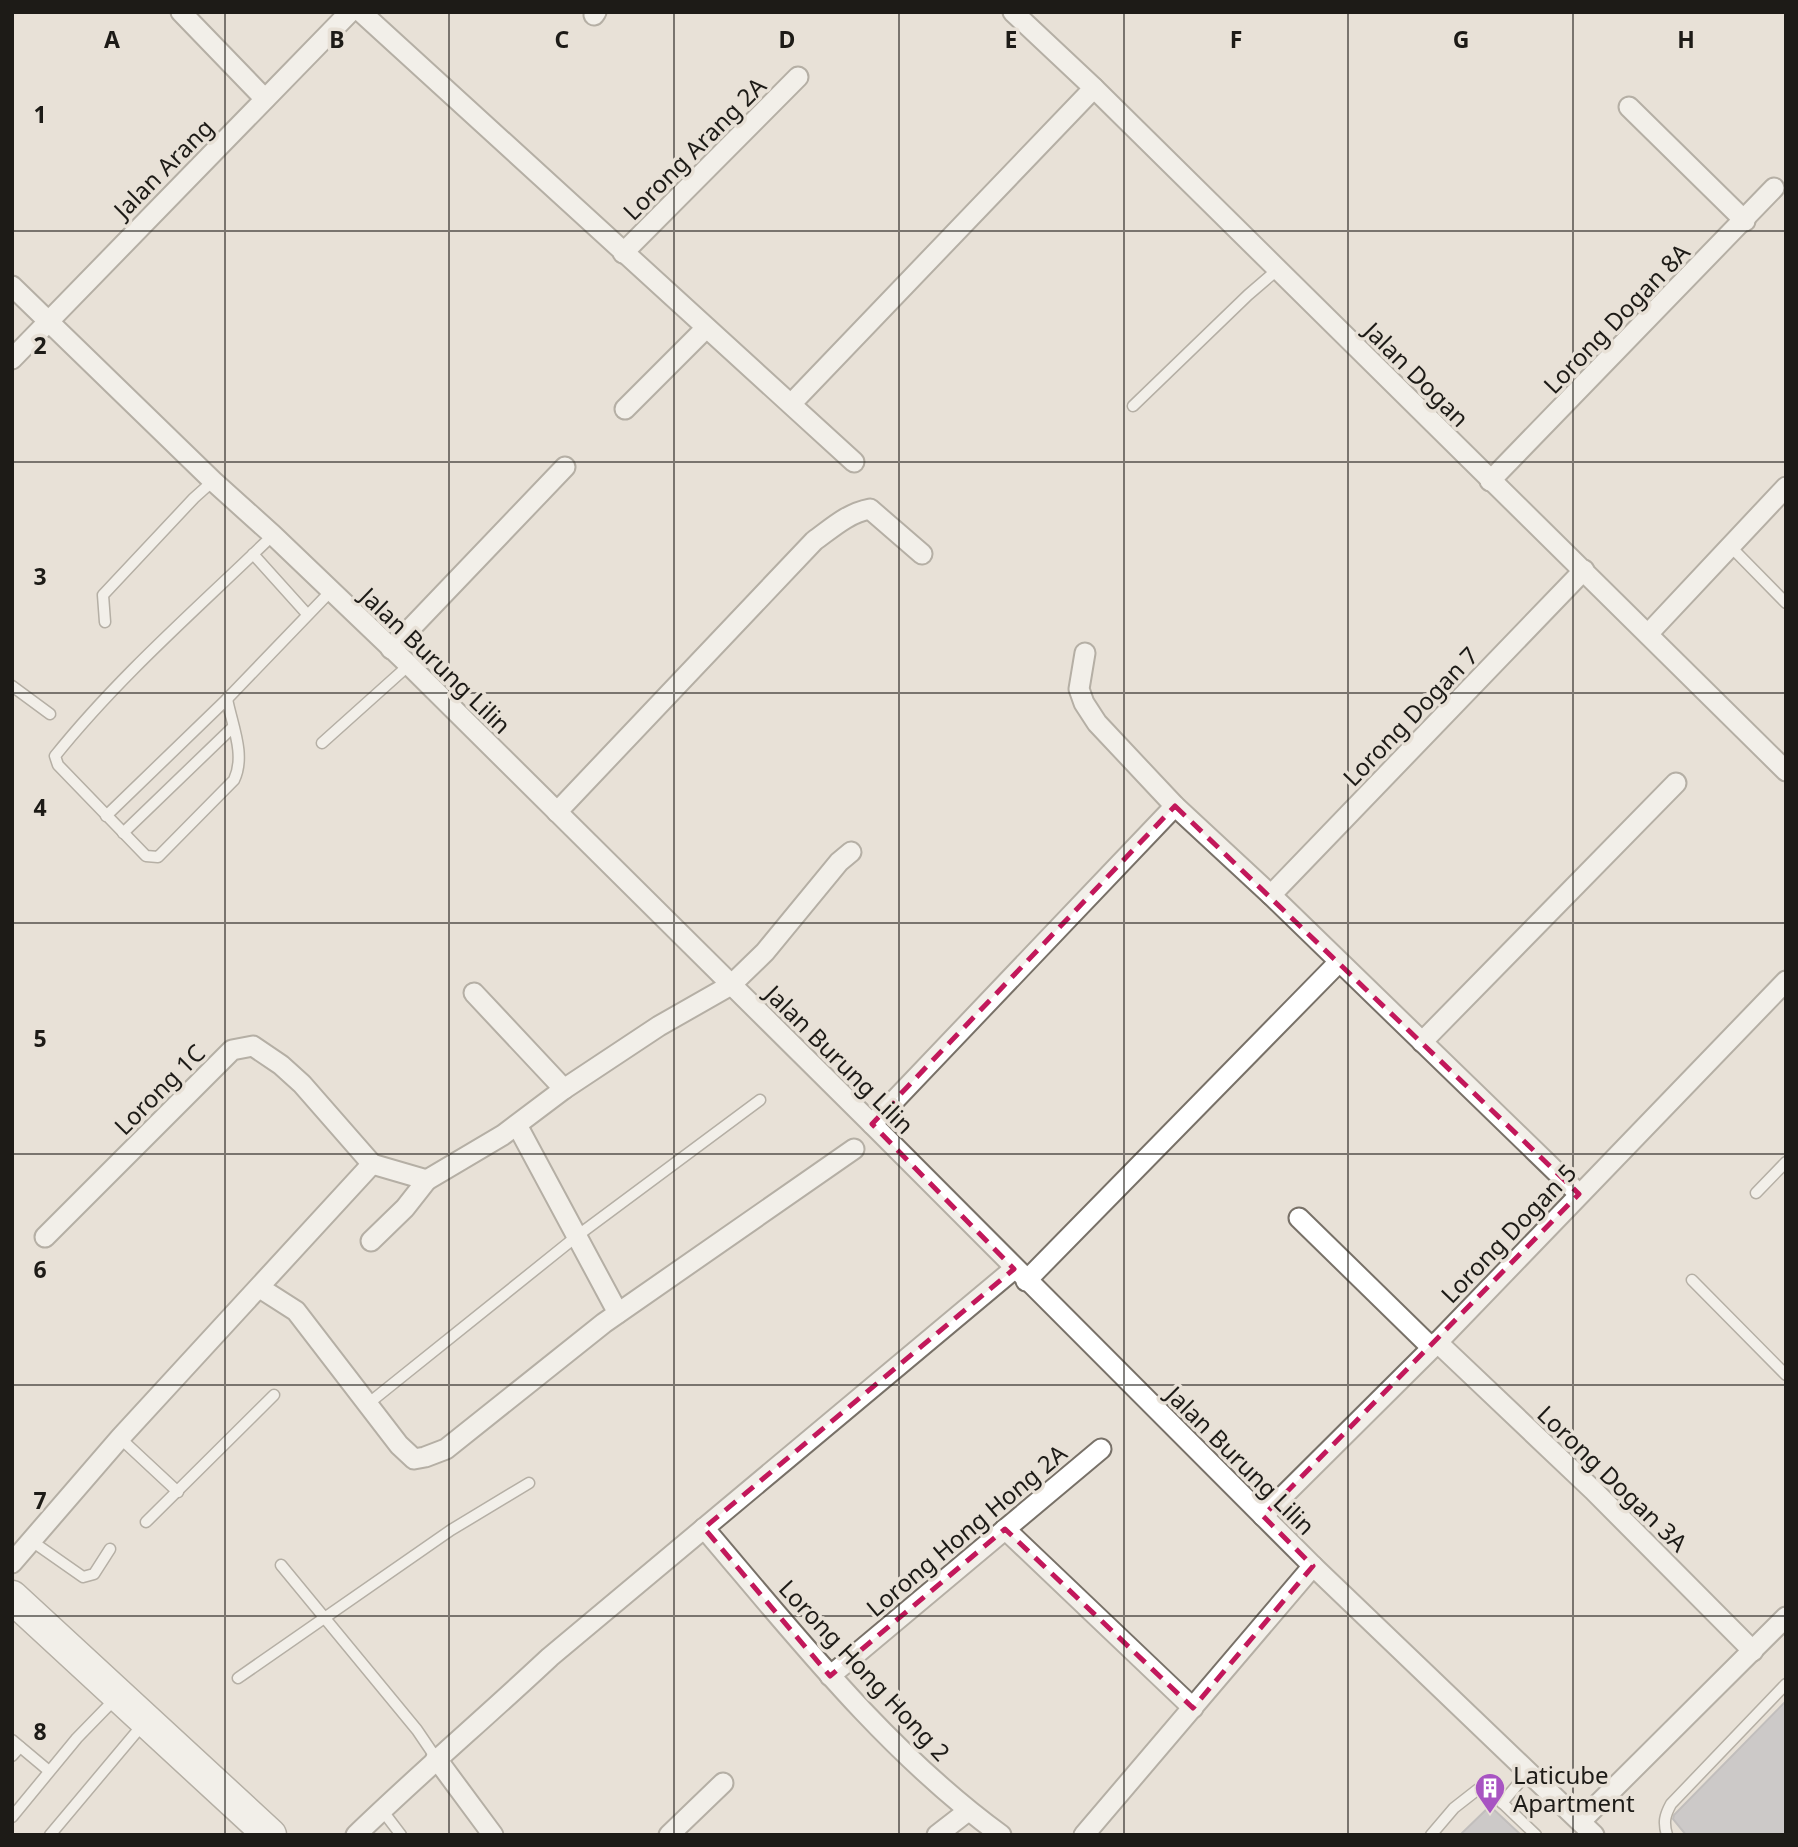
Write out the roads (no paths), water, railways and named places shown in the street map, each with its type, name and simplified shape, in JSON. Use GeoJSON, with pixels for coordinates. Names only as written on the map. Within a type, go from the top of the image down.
{"type":"FeatureCollection","features":[{"type":"Feature","properties":{"kind":"highway"},"geometry":{"type":"LineString","coordinates":[[12,1597],[270,1835]]}},
{"type":"Feature","properties":{"kind":"street"},"geometry":{"type":"LineString","coordinates":[[181,12],[265,99]]}},
{"type":"Feature","properties":{"kind":"street","name":"Jalan Arang"},"geometry":{"type":"LineString","coordinates":[[12,359],[350,12]]}},
{"type":"Feature","properties":{"kind":"street"},"geometry":{"type":"LineString","coordinates":[[361,12],[854,462]]}},
{"type":"Feature","properties":{"kind":"street","name":"Jalan Dogan"},"geometry":{"type":"LineString","coordinates":[[1022,16],[1786,771]]}},
{"type":"Feature","properties":{"kind":"street","name":"Lorong Arang 2A"},"geometry":{"type":"LineString","coordinates":[[623,253],[799,77]]}},
{"type":"Feature","properties":{"kind":"street"},"geometry":{"type":"LineString","coordinates":[[791,404],[1094,88]]}},
{"type":"Feature","properties":{"kind":"street"},"geometry":{"type":"LineString","coordinates":[[1629,107],[1745,220]]}},
{"type":"Feature","properties":{"kind":"street","name":"Lorong Dogan 8A"},"geometry":{"type":"LineString","coordinates":[[1490,481],[1774,188]]}},
{"type":"Feature","properties":{"kind":"street","name":"Jalan Burung Lilin"},"geometry":{"type":"LineString","coordinates":[[12,286],[213,481],[273,534],[330,592],[409,665],[1313,1566],[1588,1828]]}},
{"type":"Feature","properties":{"kind":"street"},"geometry":{"type":"LineString","coordinates":[[625,409],[705,328]]}},
{"type":"Feature","properties":{"kind":"street"},"geometry":{"type":"LineString","coordinates":[[391,649],[565,467]]}},
{"type":"Feature","properties":{"kind":"street"},"geometry":{"type":"LineString","coordinates":[[1648,634],[1786,487]]}},
{"type":"Feature","properties":{"kind":"street"},"geometry":{"type":"LineString","coordinates":[[556,812],[814,541],[836,524],[857,511],[870,509],[922,554]]}},
{"type":"Feature","properties":{"kind":"street","name":"Lorong Dogan 7"},"geometry":{"type":"LineString","coordinates":[[1271,895],[1584,570]]}},
{"type":"Feature","properties":{"kind":"street"},"geometry":{"type":"LineString","coordinates":[[1085,653],[1079,690],[1097,723],[1175,806],[1271,895],[1338,963],[1579,1194]]}},
{"type":"Feature","properties":{"kind":"street"},"geometry":{"type":"LineString","coordinates":[[1422,1042],[1676,783]]}},
{"type":"Feature","properties":{"kind":"street"},"geometry":{"type":"LineString","coordinates":[[872,1124],[1175,806]]}},
{"type":"Feature","properties":{"kind":"street"},"geometry":{"type":"LineString","coordinates":[[371,1241],[405,1208],[427,1180],[517,1125],[564,1089],[659,1026],[731,985],[765,952],[839,862],[851,852]]}},
{"type":"Feature","properties":{"kind":"street"},"geometry":{"type":"LineString","coordinates":[[356,1835],[436,1758],[499,1705],[550,1657],[704,1528],[1020,1275],[1338,963]]}},
{"type":"Feature","properties":{"kind":"street","name":"Lorong Dogan 5"},"geometry":{"type":"LineString","coordinates":[[1263,1516],[1434,1345],[1786,981]]}},
{"type":"Feature","properties":{"kind":"street"},"geometry":{"type":"LineString","coordinates":[[474,993],[564,1089]]}},
{"type":"Feature","properties":{"kind":"street","name":"Lorong 1C"},"geometry":{"type":"LineString","coordinates":[[45,1237],[232,1051],[253,1046],[281,1065],[302,1084],[372,1164]]}},
{"type":"Feature","properties":{"kind":"street"},"geometry":{"type":"LineString","coordinates":[[517,1125],[618,1314]]}},
{"type":"Feature","properties":{"kind":"street"},"geometry":{"type":"LineString","coordinates":[[260,1288],[296,1311],[399,1445],[414,1458],[425,1457],[446,1449],[618,1314],[854,1149]]}},
{"type":"Feature","properties":{"kind":"street"},"geometry":{"type":"LineString","coordinates":[[12,1563],[33,1542],[120,1438],[372,1164],[427,1180]]}},
{"type":"Feature","properties":{"kind":"street","name":"Lorong Dogan 3A"},"geometry":{"type":"LineString","coordinates":[[1299,1218],[1593,1490],[1754,1651]]}},
{"type":"Feature","properties":{"kind":"street","name":"Lorong Hong Hong 2A"},"geometry":{"type":"LineString","coordinates":[[830,1676],[1101,1449]]}},
{"type":"Feature","properties":{"kind":"street","name":"Lorong Hong Hong 2"},"geometry":{"type":"LineString","coordinates":[[704,1528],[830,1676],[968,1811],[1001,1835]]}},
{"type":"Feature","properties":{"kind":"street"},"geometry":{"type":"LineString","coordinates":[[1005,1529],[1193,1708]]}},
{"type":"Feature","properties":{"kind":"street"},"geometry":{"type":"LineString","coordinates":[[1084,1835],[1313,1566]]}},
{"type":"Feature","properties":{"kind":"street"},"geometry":{"type":"LineString","coordinates":[[1588,1828],[1786,1617]]}},
{"type":"Feature","properties":{"kind":"street"},"geometry":{"type":"LineString","coordinates":[[436,1758],[493,1835]]}},
{"type":"Feature","properties":{"kind":"street"},"geometry":{"type":"LineString","coordinates":[[669,1835],[723,1783]]}},
{"type":"Feature","properties":{"kind":"street"},"geometry":{"type":"LineString","coordinates":[[937,1835],[968,1811]]}},
{"type":"Feature","properties":{"kind":"lane"},"geometry":{"type":"LineString","coordinates":[[1133,407],[1277,270]]}},
{"type":"Feature","properties":{"kind":"lane"},"geometry":{"type":"LineString","coordinates":[[106,622],[103,595],[213,481]]}},
{"type":"Feature","properties":{"kind":"lane"},"geometry":{"type":"LineString","coordinates":[[227,699],[239,751],[239,768],[233,780],[158,857],[146,856],[58,765],[55,756],[71,737],[167,634],[273,534]]}},
{"type":"Feature","properties":{"kind":"lane"},"geometry":{"type":"LineString","coordinates":[[1730,546],[1786,603]]}},
{"type":"Feature","properties":{"kind":"lane"},"geometry":{"type":"LineString","coordinates":[[253,554],[307,614]]}},
{"type":"Feature","properties":{"kind":"lane"},"geometry":{"type":"LineString","coordinates":[[106,816],[227,699],[330,592]]}},
{"type":"Feature","properties":{"kind":"lane"},"geometry":{"type":"LineString","coordinates":[[322,743],[409,665]]}},
{"type":"Feature","properties":{"kind":"lane"},"geometry":{"type":"LineString","coordinates":[[12,686],[50,714]]}},
{"type":"Feature","properties":{"kind":"lane"},"geometry":{"type":"LineString","coordinates":[[123,833],[233,727]]}},
{"type":"Feature","properties":{"kind":"lane"},"geometry":{"type":"LineString","coordinates":[[369,1404],[577,1236],[760,1100]]}},
{"type":"Feature","properties":{"kind":"lane"},"geometry":{"type":"LineString","coordinates":[[1756,1193],[1786,1162]]}},
{"type":"Feature","properties":{"kind":"lane"},"geometry":{"type":"LineString","coordinates":[[1692,1280],[1786,1375]]}},
{"type":"Feature","properties":{"kind":"lane"},"geometry":{"type":"LineString","coordinates":[[146,1522],[274,1395]]}},
{"type":"Feature","properties":{"kind":"lane"},"geometry":{"type":"LineString","coordinates":[[120,1438],[178,1492]]}},
{"type":"Feature","properties":{"kind":"lane"},"geometry":{"type":"LineString","coordinates":[[238,1678],[451,1530],[529,1483]]}},
{"type":"Feature","properties":{"kind":"lane"},"geometry":{"type":"LineString","coordinates":[[33,1542],[83,1577],[94,1574],[110,1549]]}},
{"type":"Feature","properties":{"kind":"lane"},"geometry":{"type":"LineString","coordinates":[[281,1565],[417,1730],[436,1758]]}},
{"type":"Feature","properties":{"kind":"lane"},"geometry":{"type":"LineString","coordinates":[[1667,1835],[1665,1816],[1671,1804],[1786,1684]]}},
{"type":"Feature","properties":{"kind":"lane"},"geometry":{"type":"LineString","coordinates":[[12,1817],[49,1771],[119,1696]]}},
{"type":"Feature","properties":{"kind":"lane"},"geometry":{"type":"LineString","coordinates":[[50,1835],[146,1721]]}},
{"type":"Feature","properties":{"kind":"lane"},"geometry":{"type":"LineString","coordinates":[[12,1756],[16,1744],[49,1771]]}},
{"type":"Feature","properties":{"kind":"lane"},"geometry":{"type":"LineString","coordinates":[[1502,1802],[1529,1771]]}},
{"type":"Feature","properties":{"kind":"lane"},"geometry":{"type":"LineString","coordinates":[[1431,1835],[1454,1808],[1477,1790],[1484,1790],[1502,1802],[1536,1835]]}},
{"type":"Feature","properties":{"kind":"lane"},"geometry":{"type":"LineString","coordinates":[[382,1810],[401,1835]]}},
{"type":"Feature","properties":{"kind":"place","name":"Laticube Apartment"},"geometry":{"type":"Point","coordinates":[1490,1815]}}]}
